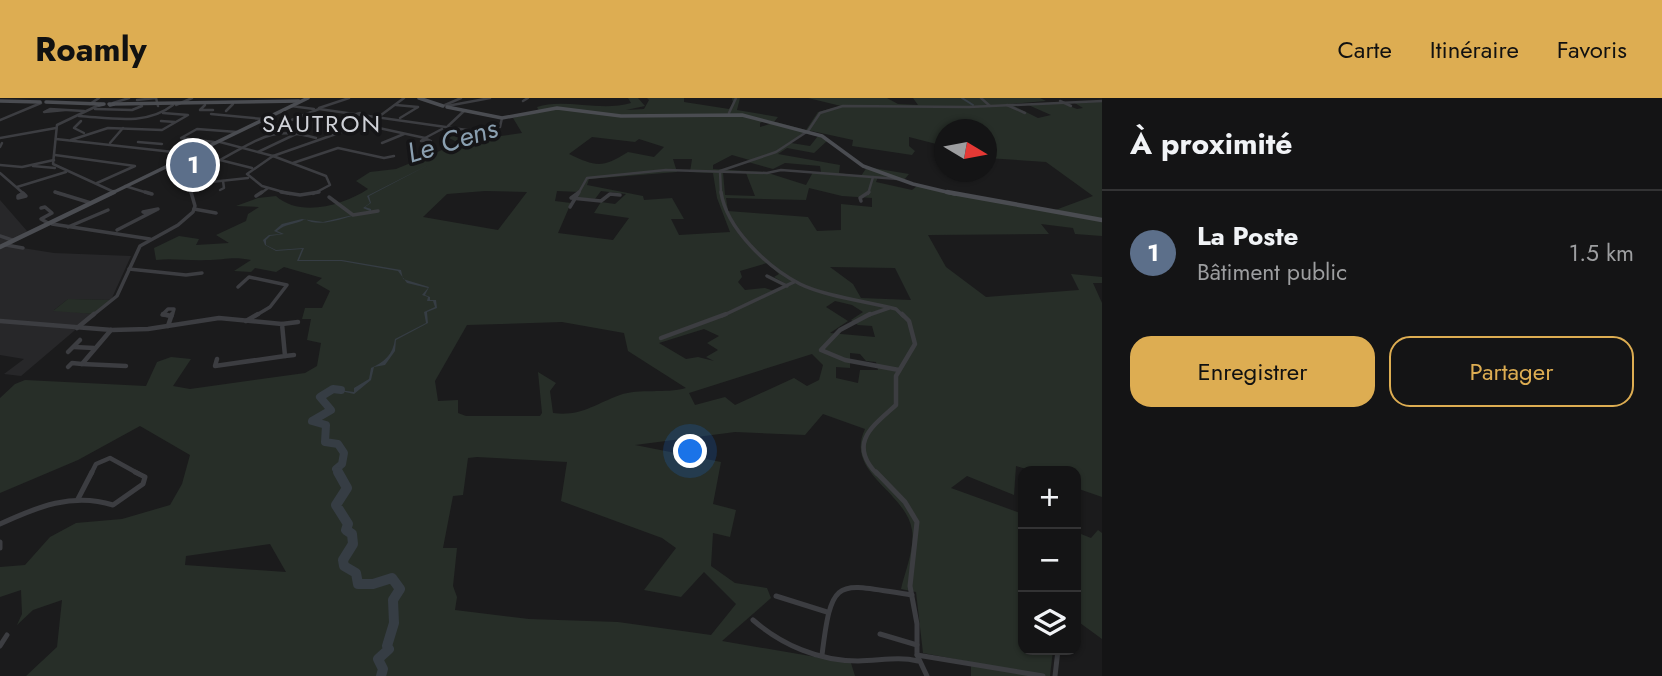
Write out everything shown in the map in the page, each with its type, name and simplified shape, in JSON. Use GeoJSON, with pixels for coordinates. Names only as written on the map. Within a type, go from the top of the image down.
{"type":"FeatureCollection","features":[{"type":"Feature","properties":{"kind":"street"},"geometry":{"type":"LineString","coordinates":[[0,120],[51,98]]}},
{"type":"Feature","properties":{"kind":"street"},"geometry":{"type":"LineString","coordinates":[[90,104],[99,98]]}},
{"type":"Feature","properties":{"kind":"street"},"geometry":{"type":"LineString","coordinates":[[0,138],[56,128],[93,109],[129,98]]}},
{"type":"Feature","properties":{"kind":"street"},"geometry":{"type":"LineString","coordinates":[[138,100],[156,98],[158,106]]}},
{"type":"Feature","properties":{"kind":"street"},"geometry":{"type":"LineString","coordinates":[[163,113],[192,98]]}},
{"type":"Feature","properties":{"kind":"street"},"geometry":{"type":"LineString","coordinates":[[250,103],[252,98]]}},
{"type":"Feature","properties":{"kind":"street"},"geometry":{"type":"LineString","coordinates":[[273,102],[282,98]]}},
{"type":"Feature","properties":{"kind":"street"},"geometry":{"type":"LineString","coordinates":[[3,246],[308,98]]}},
{"type":"Feature","properties":{"kind":"street"},"geometry":{"type":"LineString","coordinates":[[289,121],[349,98]]}},
{"type":"Feature","properties":{"kind":"street"},"geometry":{"type":"LineString","coordinates":[[248,178],[247,174],[253,168],[319,138],[364,124],[379,117],[404,98]]}},
{"type":"Feature","properties":{"kind":"street"},"geometry":{"type":"LineString","coordinates":[[421,99],[429,98]]}},
{"type":"Feature","properties":{"kind":"street"},"geometry":{"type":"LineString","coordinates":[[445,106],[461,98]]}},
{"type":"Feature","properties":{"kind":"street"},"geometry":{"type":"LineString","coordinates":[[445,106],[490,98]]}},
{"type":"Feature","properties":{"kind":"street"},"geometry":{"type":"LineString","coordinates":[[523,101],[527,98]]}},
{"type":"Feature","properties":{"kind":"street"},"geometry":{"type":"LineString","coordinates":[[729,113],[736,98]]}},
{"type":"Feature","properties":{"kind":"street"},"geometry":{"type":"LineString","coordinates":[[981,98],[990,106]]}},
{"type":"Feature","properties":{"kind":"street"},"geometry":{"type":"LineString","coordinates":[[421,99],[502,118],[562,108],[630,116],[729,113],[808,131],[828,140],[857,163],[898,179],[974,198],[1102,220]]}},
{"type":"Feature","properties":{"kind":"street"},"geometry":{"type":"LineString","coordinates":[[0,101],[142,106],[300,101]]}},
{"type":"Feature","properties":{"kind":"street"},"geometry":{"type":"LineString","coordinates":[[1059,101],[1071,106]]}},
{"type":"Feature","properties":{"kind":"street"},"geometry":{"type":"LineString","coordinates":[[720,171],[776,152],[808,131],[822,112],[846,106],[990,106],[1102,101]]}},
{"type":"Feature","properties":{"kind":"street"},"geometry":{"type":"LineString","coordinates":[[226,111],[233,104]]}},
{"type":"Feature","properties":{"kind":"street"},"geometry":{"type":"LineString","coordinates":[[205,105],[200,110],[262,119]]}},
{"type":"Feature","properties":{"kind":"street"},"geometry":{"type":"LineString","coordinates":[[395,105],[422,107],[396,119]]}},
{"type":"Feature","properties":{"kind":"street"},"geometry":{"type":"LineString","coordinates":[[1006,105],[1025,113]]}},
{"type":"Feature","properties":{"kind":"street"},"geometry":{"type":"LineString","coordinates":[[93,109],[132,110],[142,106]]}},
{"type":"Feature","properties":{"kind":"street"},"geometry":{"type":"LineString","coordinates":[[291,106],[360,113],[474,131]]}},
{"type":"Feature","properties":{"kind":"street"},"geometry":{"type":"LineString","coordinates":[[65,110],[87,112]]}},
{"type":"Feature","properties":{"kind":"street"},"geometry":{"type":"LineString","coordinates":[[448,126],[464,111]]}},
{"type":"Feature","properties":{"kind":"street"},"geometry":{"type":"LineString","coordinates":[[71,139],[85,133],[121,128],[162,130],[188,116],[163,113],[128,118],[78,116]]}},
{"type":"Feature","properties":{"kind":"street"},"geometry":{"type":"LineString","coordinates":[[341,131],[325,123],[335,118],[345,120],[360,113]]}},
{"type":"Feature","properties":{"kind":"street"},"geometry":{"type":"LineString","coordinates":[[110,143],[128,118]]}},
{"type":"Feature","properties":{"kind":"street"},"geometry":{"type":"LineString","coordinates":[[500,127],[502,118]]}},
{"type":"Feature","properties":{"kind":"street"},"geometry":{"type":"LineString","coordinates":[[81,121],[74,128],[85,133]]}},
{"type":"Feature","properties":{"kind":"street"},"geometry":{"type":"LineString","coordinates":[[160,121],[176,122]]}},
{"type":"Feature","properties":{"kind":"street"},"geometry":{"type":"LineString","coordinates":[[364,124],[425,138],[443,128]]}},
{"type":"Feature","properties":{"kind":"street"},"geometry":{"type":"LineString","coordinates":[[56,128],[56,167]]}},
{"type":"Feature","properties":{"kind":"street"},"geometry":{"type":"LineString","coordinates":[[237,132],[197,128],[181,138],[243,147],[326,176],[330,184],[326,195]]}},
{"type":"Feature","properties":{"kind":"street"},"geometry":{"type":"LineString","coordinates":[[22,129],[25,133]]}},
{"type":"Feature","properties":{"kind":"street"},"geometry":{"type":"LineString","coordinates":[[253,168],[220,160],[275,132],[299,133],[319,138]]}},
{"type":"Feature","properties":{"kind":"street"},"geometry":{"type":"LineString","coordinates":[[257,152],[299,133]]}},
{"type":"Feature","properties":{"kind":"street"},"geometry":{"type":"LineString","coordinates":[[376,143],[405,134]]}},
{"type":"Feature","properties":{"kind":"street"},"geometry":{"type":"LineString","coordinates":[[56,139],[191,154]]}},
{"type":"Feature","properties":{"kind":"street"},"geometry":{"type":"LineString","coordinates":[[138,142],[162,144]]}},
{"type":"Feature","properties":{"kind":"street"},"geometry":{"type":"LineString","coordinates":[[0,148],[2,143]]}},
{"type":"Feature","properties":{"kind":"street"},"geometry":{"type":"LineString","coordinates":[[144,150],[154,143]]}},
{"type":"Feature","properties":{"kind":"street"},"geometry":{"type":"LineString","coordinates":[[292,164],[338,148],[384,158]]}},
{"type":"Feature","properties":{"kind":"street"},"geometry":{"type":"LineString","coordinates":[[32,166],[54,158],[135,166],[96,183]]}},
{"type":"Feature","properties":{"kind":"street"},"geometry":{"type":"LineString","coordinates":[[172,164],[188,169],[187,181],[194,210]]}},
{"type":"Feature","properties":{"kind":"street"},"geometry":{"type":"LineString","coordinates":[[0,165],[56,167],[114,192]]}},
{"type":"Feature","properties":{"kind":"street"},"geometry":{"type":"LineString","coordinates":[[620,195],[610,194],[601,201],[571,197],[578,193],[589,178],[666,170],[767,173],[792,170],[898,179]]}},
{"type":"Feature","properties":{"kind":"street"},"geometry":{"type":"LineString","coordinates":[[720,171],[718,175],[723,207],[735,230],[794,282],[893,309],[909,321],[915,344],[899,370],[895,383],[896,405],[865,433],[863,445],[872,468],[905,502],[917,522],[909,579],[918,658],[927,676]]}},
{"type":"Feature","properties":{"kind":"street"},"geometry":{"type":"LineString","coordinates":[[16,187],[67,172]]}},
{"type":"Feature","properties":{"kind":"street"},"geometry":{"type":"LineString","coordinates":[[0,173],[23,193]]}},
{"type":"Feature","properties":{"kind":"street"},"geometry":{"type":"LineString","coordinates":[[861,201],[860,198],[869,193],[873,177]]}},
{"type":"Feature","properties":{"kind":"street"},"geometry":{"type":"LineString","coordinates":[[211,183],[248,178],[269,188],[300,195],[326,195],[351,214],[378,211]]}},
{"type":"Feature","properties":{"kind":"street"},"geometry":{"type":"LineString","coordinates":[[172,180],[187,181]]}},
{"type":"Feature","properties":{"kind":"street"},"geometry":{"type":"LineString","coordinates":[[220,190],[223,188],[223,181]]}},
{"type":"Feature","properties":{"kind":"street"},"geometry":{"type":"LineString","coordinates":[[125,186],[152,194]]}},
{"type":"Feature","properties":{"kind":"street"},"geometry":{"type":"LineString","coordinates":[[256,196],[269,188]]}},
{"type":"Feature","properties":{"kind":"street"},"geometry":{"type":"LineString","coordinates":[[55,192],[91,203]]}},
{"type":"Feature","properties":{"kind":"street"},"geometry":{"type":"LineString","coordinates":[[570,207],[576,198]]}},
{"type":"Feature","properties":{"kind":"street"},"geometry":{"type":"LineString","coordinates":[[41,208],[45,207],[52,213],[41,219],[50,224],[90,232],[117,231],[150,239]]}},
{"type":"Feature","properties":{"kind":"street"},"geometry":{"type":"LineString","coordinates":[[68,228],[108,210]]}},
{"type":"Feature","properties":{"kind":"street"},"geometry":{"type":"LineString","coordinates":[[194,210],[216,213]]}},
{"type":"Feature","properties":{"kind":"street"},"geometry":{"type":"LineString","coordinates":[[77,328],[113,301],[137,250],[150,239],[178,225],[194,210]]}},
{"type":"Feature","properties":{"kind":"street"},"geometry":{"type":"LineString","coordinates":[[117,231],[148,214]]}},
{"type":"Feature","properties":{"kind":"street"},"geometry":{"type":"LineString","coordinates":[[0,236],[14,241]]}},
{"type":"Feature","properties":{"kind":"street"},"geometry":{"type":"LineString","coordinates":[[3,246],[23,248]]}},
{"type":"Feature","properties":{"kind":"street"},"geometry":{"type":"LineString","coordinates":[[130,269],[189,275],[202,273]]}},
{"type":"Feature","properties":{"kind":"street"},"geometry":{"type":"LineString","coordinates":[[767,276],[787,286]]}},
{"type":"Feature","properties":{"kind":"street"},"geometry":{"type":"LineString","coordinates":[[238,286],[249,277],[287,285],[270,307],[246,321]]}},
{"type":"Feature","properties":{"kind":"street"},"geometry":{"type":"LineString","coordinates":[[661,338],[711,321],[794,282]]}},
{"type":"Feature","properties":{"kind":"street"},"geometry":{"type":"LineString","coordinates":[[893,309],[831,335],[823,342],[821,350],[824,355],[899,370]]}},
{"type":"Feature","properties":{"kind":"street"},"geometry":{"type":"LineString","coordinates":[[168,326],[171,316]]}},
{"type":"Feature","properties":{"kind":"street"},"geometry":{"type":"LineString","coordinates":[[0,321],[112,330],[168,326],[219,318],[282,324],[298,322]]}},
{"type":"Feature","properties":{"kind":"street"},"geometry":{"type":"LineString","coordinates":[[282,324],[285,356]]}},
{"type":"Feature","properties":{"kind":"street"},"geometry":{"type":"LineString","coordinates":[[82,363],[112,330]]}},
{"type":"Feature","properties":{"kind":"street"},"geometry":{"type":"LineString","coordinates":[[68,352],[80,340]]}},
{"type":"Feature","properties":{"kind":"street"},"geometry":{"type":"LineString","coordinates":[[74,347],[95,348]]}},
{"type":"Feature","properties":{"kind":"street"},"geometry":{"type":"LineString","coordinates":[[217,359],[215,366],[294,355]]}},
{"type":"Feature","properties":{"kind":"street"},"geometry":{"type":"LineString","coordinates":[[68,367],[72,363],[126,366]]}},
{"type":"Feature","properties":{"kind":"street"},"geometry":{"type":"LineString","coordinates":[[0,524],[41,507],[78,499],[96,499],[113,505],[145,479],[111,458],[96,464],[78,499]]}},
{"type":"Feature","properties":{"kind":"street"},"geometry":{"type":"LineString","coordinates":[[0,542],[0,548]]}},
{"type":"Feature","properties":{"kind":"street"},"geometry":{"type":"LineString","coordinates":[[822,655],[827,612],[834,593],[846,586],[912,595]]}},
{"type":"Feature","properties":{"kind":"street"},"geometry":{"type":"LineString","coordinates":[[776,596],[827,612]]}},
{"type":"Feature","properties":{"kind":"street"},"geometry":{"type":"LineString","coordinates":[[753,620],[797,650],[853,661],[889,657],[918,658],[1043,676]]}},
{"type":"Feature","properties":{"kind":"street"},"geometry":{"type":"LineString","coordinates":[[880,634],[917,645]]}},
{"type":"Feature","properties":{"kind":"street"},"geometry":{"type":"LineString","coordinates":[[0,646],[7,635]]}},
{"type":"Feature","properties":{"kind":"street"},"geometry":{"type":"LineString","coordinates":[[1055,676],[1057,655]]}},
{"type":"Feature","properties":{"kind":"shaded area"},"geometry":{"type":"Polygon","coordinates":[[[628,98],[638,98],[645,106],[626,110],[644,109],[649,100],[647,98],[684,98],[684,102],[729,109],[733,103],[732,98],[740,98],[737,110],[778,117],[774,122],[766,120],[760,123],[760,127],[776,122],[806,130],[818,112],[841,106],[808,98],[887,98],[898,104],[918,105],[913,98],[1040,98],[1046,101],[1010,104],[1038,118],[1051,115],[1026,104],[1059,102],[1077,109],[1083,108],[1073,102],[1102,102],[1102,236],[1075,234],[1073,228],[1041,224],[1049,234],[928,235],[946,267],[986,297],[1079,290],[1071,274],[1102,277],[1102,283],[1093,283],[1102,303],[1102,497],[1081,490],[1081,466],[1016,466],[1014,495],[967,476],[951,488],[1018,512],[1018,655],[1052,655],[1050,676],[971,676],[971,662],[923,653],[916,592],[901,589],[912,544],[912,530],[907,516],[869,470],[863,458],[861,444],[865,429],[823,414],[805,435],[735,432],[635,445],[721,462],[713,504],[736,510],[730,537],[713,533],[711,566],[735,583],[767,588],[771,598],[722,641],[851,663],[855,676],[26,676],[57,647],[62,600],[33,610],[17,625],[22,614],[21,590],[0,597],[0,567],[25,565],[50,537],[76,523],[122,519],[170,505],[182,484],[190,455],[140,426],[78,460],[0,493],[0,398],[15,384],[25,380],[146,386],[157,362],[171,357],[191,359],[173,386],[190,389],[305,373],[317,366],[321,343],[307,340],[311,319],[302,319],[305,308],[322,308],[330,291],[316,283],[322,278],[284,267],[276,272],[255,268],[251,272],[234,271],[251,260],[245,259],[156,260],[154,248],[179,236],[199,239],[196,245],[229,243],[216,235],[246,221],[248,214],[259,207],[236,206],[258,198],[276,196],[286,203],[309,208],[347,200],[368,189],[356,181],[370,172],[396,169],[459,143],[447,137],[466,135],[473,140],[522,133],[513,118],[539,111],[537,107],[558,104],[631,103],[628,98]],[[592,137],[569,154],[599,164],[612,161],[628,152],[654,157],[664,147],[639,139],[635,142],[592,137]],[[732,155],[713,165],[713,169],[765,172],[806,185],[813,172],[821,172],[820,166],[785,163],[773,169],[732,155]],[[673,159],[677,172],[589,179],[587,185],[643,196],[644,200],[672,198],[684,219],[671,219],[679,235],[730,232],[717,198],[713,173],[690,172],[692,159],[673,159]],[[723,172],[725,195],[755,196],[746,173],[723,172]],[[809,188],[806,200],[726,198],[728,211],[808,217],[817,231],[841,230],[841,204],[872,207],[872,198],[842,196],[809,188]],[[557,191],[555,201],[571,203],[558,233],[613,240],[629,218],[594,213],[601,202],[615,204],[626,194],[601,191],[595,199],[578,198],[580,192],[557,191]],[[527,192],[447,194],[423,217],[498,230],[527,192]],[[767,263],[740,271],[742,277],[738,282],[745,290],[765,288],[774,291],[786,284],[774,277],[779,274],[767,263]],[[830,267],[853,284],[861,298],[911,300],[895,268],[830,267]],[[835,301],[826,307],[848,321],[830,333],[875,337],[872,326],[858,325],[851,320],[863,312],[852,305],[835,301]],[[562,322],[467,325],[435,381],[438,401],[458,400],[458,413],[466,416],[540,416],[542,413],[538,372],[556,383],[550,391],[553,413],[563,414],[587,409],[628,393],[686,388],[628,351],[624,333],[562,322]],[[704,329],[659,343],[686,359],[698,357],[714,361],[706,357],[718,350],[707,343],[719,336],[704,329]],[[850,353],[850,368],[836,367],[836,378],[858,383],[860,370],[878,370],[876,362],[866,361],[860,354],[850,353]],[[812,354],[689,393],[695,405],[725,397],[735,405],[794,378],[807,386],[819,380],[823,365],[812,354]],[[468,458],[463,495],[453,496],[443,548],[457,548],[453,586],[457,597],[455,610],[529,619],[618,622],[711,635],[736,604],[704,572],[681,597],[644,590],[676,548],[662,538],[561,501],[567,462],[468,458]],[[270,544],[186,556],[185,565],[286,572],[270,544]]]}},
{"type":"Feature","properties":{"kind":"shaded area"},"geometry":{"type":"Polygon","coordinates":[[[430,164],[369,196],[371,203],[365,207],[371,211],[328,222],[319,223],[306,220],[323,222],[370,211],[363,208],[370,203],[367,196],[430,164]]]}},
{"type":"Feature","properties":{"kind":"shaded area"},"geometry":{"type":"Polygon","coordinates":[[[0,200],[27,231],[10,246],[54,253],[131,256],[111,300],[68,299],[54,310],[94,314],[21,376],[4,374],[24,359],[0,355],[0,200]]]}},
{"type":"Feature","properties":{"kind":"shaded area"},"geometry":{"type":"Polygon","coordinates":[[[304,219],[280,228],[277,231],[284,234],[270,236],[266,245],[276,250],[304,248],[299,260],[342,260],[401,270],[403,277],[398,271],[341,261],[297,261],[302,249],[276,251],[265,245],[263,240],[269,235],[281,234],[274,231],[282,224],[304,219]]]}},
{"type":"Feature","properties":{"kind":"shaded area"},"geometry":{"type":"Polygon","coordinates":[[[404,279],[429,287],[425,295],[430,297],[430,300],[436,300],[437,308],[427,312],[428,323],[396,340],[395,351],[385,365],[374,367],[371,380],[354,394],[332,389],[354,392],[354,388],[369,379],[371,368],[390,354],[395,339],[426,323],[424,312],[435,307],[433,301],[427,301],[428,297],[422,295],[428,288],[407,283],[404,279]]]}},
{"type":"Feature","properties":{"kind":"shaded area"},"geometry":{"type":"Polygon","coordinates":[[[68,299],[111,300],[94,314],[53,311],[68,299]]]}},
{"type":"Feature","properties":{"kind":"shaded area"},"geometry":{"type":"Polygon","coordinates":[[[1098,530],[1102,533],[1102,639],[1081,624],[1081,534],[1091,538],[1098,530]]]}},
{"type":"Feature","properties":{"kind":"waterway"},"geometry":{"type":"LineString","coordinates":[[962,98],[973,105]]}},
{"type":"Feature","properties":{"kind":"waterway","name":"Le Cens"},"geometry":{"type":"LineString","coordinates":[[339,474],[336,469],[342,464],[344,453],[338,444],[325,442],[326,425],[312,421],[331,410],[320,397],[333,389],[341,390]]}},
{"type":"Feature","properties":{"kind":"waterway","name":"Le Cens"},"geometry":{"type":"LineString","coordinates":[[338,472],[347,488],[336,505],[348,524],[346,530],[352,534],[353,544],[343,560],[344,566],[356,573],[358,584],[373,584],[392,578],[400,589],[393,600],[394,623],[387,646],[389,649],[378,659],[383,669],[381,676]]}},
{"type":"Feature","properties":{"kind":"place","name":"La Poste"},"geometry":{"type":"Point","coordinates":[193,165]}},
{"type":"Feature","properties":{"kind":"district","name":"SAUTRON"},"geometry":{"type":"Point","coordinates":[322,124]}}]}
